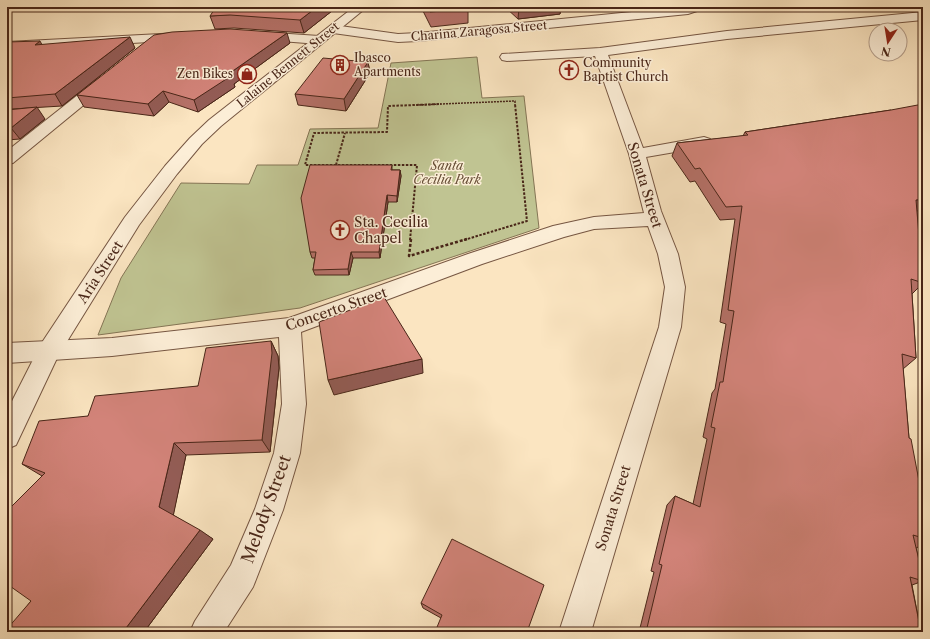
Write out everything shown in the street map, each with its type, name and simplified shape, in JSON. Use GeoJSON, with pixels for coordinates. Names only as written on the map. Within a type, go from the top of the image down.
{"type":"FeatureCollection","features":[{"type":"Feature","properties":{"kind":"street","name":"Lalaine Bennett Street"},"geometry":{"type":"LineString","coordinates":[[215,123],[361,7]]}},
{"type":"Feature","properties":{"kind":"street","name":"Charina Zaragosa Street"},"geometry":{"type":"LineString","coordinates":[[333,28],[398,38],[418,37],[688,10],[696,7]]}},
{"type":"Feature","properties":{"kind":"street"},"geometry":{"type":"LineString","coordinates":[[507,57],[600,52],[728,35],[923,16]]}},
{"type":"Feature","properties":{"kind":"street"},"geometry":{"type":"LineString","coordinates":[[250,35],[319,40]]}},
{"type":"Feature","properties":{"kind":"street"},"geometry":{"type":"LineString","coordinates":[[7,46],[195,36]]}},
{"type":"Feature","properties":{"kind":"street"},"geometry":{"type":"LineString","coordinates":[[141,52],[159,38]]}},
{"type":"Feature","properties":{"kind":"street","name":"Sonata Street"},"geometry":{"type":"LineString","coordinates":[[575,632],[670,327],[675,287],[668,254],[655,219],[637,154],[600,52]]}},
{"type":"Feature","properties":{"kind":"street"},"geometry":{"type":"LineString","coordinates":[[7,158],[116,72]]}},
{"type":"Feature","properties":{"kind":"street"},"geometry":{"type":"LineString","coordinates":[[37,114],[67,111]]}},
{"type":"Feature","properties":{"kind":"street","name":"Aria Street"},"geometry":{"type":"LineString","coordinates":[[7,437],[49,351],[132,221],[171,170],[196,141],[215,123]]}},
{"type":"Feature","properties":{"kind":"street"},"geometry":{"type":"LineString","coordinates":[[637,154],[716,140]]}},
{"type":"Feature","properties":{"kind":"street","name":"Concerto Street"},"geometry":{"type":"LineString","coordinates":[[7,353],[112,346],[290,327],[475,259],[560,231],[594,223],[655,219]]}},
{"type":"Feature","properties":{"kind":"street","name":"Melody Street"},"geometry":{"type":"LineString","coordinates":[[206,632],[242,576],[269,510],[287,453],[294,404],[290,327]]}},
{"type":"Feature","properties":{"kind":"path"},"geometry":{"type":"LineString","coordinates":[[515,101],[527,220],[409,256],[417,165],[336,165],[305,165],[314,133],[387,132],[388,106],[515,101]]}},
{"type":"Feature","properties":{"kind":"path"},"geometry":{"type":"LineString","coordinates":[[336,165],[345,133]]}},
{"type":"Feature","properties":{"kind":"green space","name":"Santa Cecilia Park"},"geometry":{"type":"Polygon","coordinates":[[[477,57],[482,98],[524,96],[539,228],[300,308],[98,335],[121,278],[181,183],[249,184],[257,165],[298,165],[310,129],[378,128],[391,63],[477,57]]]}},
{"type":"Feature","properties":{"kind":"building"},"geometry":{"type":"Polygon","coordinates":[[[216,7],[317,7],[300,20],[230,15],[210,16],[216,7]]]}},
{"type":"Feature","properties":{"kind":"building"},"geometry":{"type":"Polygon","coordinates":[[[428,7],[467,7],[468,9],[430,12],[428,7]]]}},
{"type":"Feature","properties":{"kind":"building"},"geometry":{"type":"Polygon","coordinates":[[[230,29],[287,33],[227,75],[231,76],[194,100],[163,91],[148,104],[77,95],[154,35],[172,32],[230,29]]]}},
{"type":"Feature","properties":{"kind":"building"},"geometry":{"type":"Polygon","coordinates":[[[130,37],[55,94],[7,98],[7,42],[40,41],[35,45],[130,37]]]}},
{"type":"Feature","properties":{"kind":"building"},"geometry":{"type":"Polygon","coordinates":[[[323,58],[368,62],[344,99],[295,94],[323,58]]]}},
{"type":"Feature","properties":{"kind":"building"},"geometry":{"type":"Polygon","coordinates":[[[923,104],[923,199],[916,200],[923,283],[911,279],[916,358],[902,354],[909,438],[911,439],[923,502],[923,538],[913,535],[923,581],[910,577],[921,632],[646,632],[662,565],[659,564],[675,496],[700,507],[715,428],[711,427],[720,382],[723,382],[734,311],[728,310],[742,206],[726,207],[700,168],[695,169],[677,143],[748,135],[745,132],[923,104]]]}},
{"type":"Feature","properties":{"kind":"building"},"geometry":{"type":"Polygon","coordinates":[[[37,107],[11,128],[7,128],[7,110],[37,107]]]}},
{"type":"Feature","properties":{"kind":"building","name":"Sta. Cecilia Chapel"},"geometry":{"type":"Polygon","coordinates":[[[310,165],[392,165],[391,170],[400,170],[397,196],[387,195],[379,252],[351,252],[348,269],[313,270],[316,252],[310,252],[301,198],[310,165]]]}},
{"type":"Feature","properties":{"kind":"building"},"geometry":{"type":"Polygon","coordinates":[[[384,297],[422,359],[328,380],[319,322],[384,297]]]}},
{"type":"Feature","properties":{"kind":"building"},"geometry":{"type":"Polygon","coordinates":[[[271,341],[272,353],[262,440],[174,443],[159,507],[200,530],[123,632],[7,632],[7,629],[31,601],[7,584],[7,511],[45,473],[22,464],[39,421],[88,416],[95,396],[198,386],[206,348],[271,341]]]}},
{"type":"Feature","properties":{"kind":"building"},"geometry":{"type":"Polygon","coordinates":[[[452,539],[544,585],[527,632],[435,632],[442,615],[421,603],[452,539]]]}},
{"type":"Feature","properties":{"kind":"place","name":"Ibasco Apartments"},"geometry":{"type":"Point","coordinates":[340,65]}},
{"type":"Feature","properties":{"kind":"place","name":"Community Baptist Church"},"geometry":{"type":"Point","coordinates":[569,70]}},
{"type":"Feature","properties":{"kind":"place","name":"Zen Bikes"},"geometry":{"type":"Point","coordinates":[247,74]}},
{"type":"Feature","properties":{"kind":"place","name":"Sta. Cecilia Chapel"},"geometry":{"type":"Point","coordinates":[340,230]}}]}
